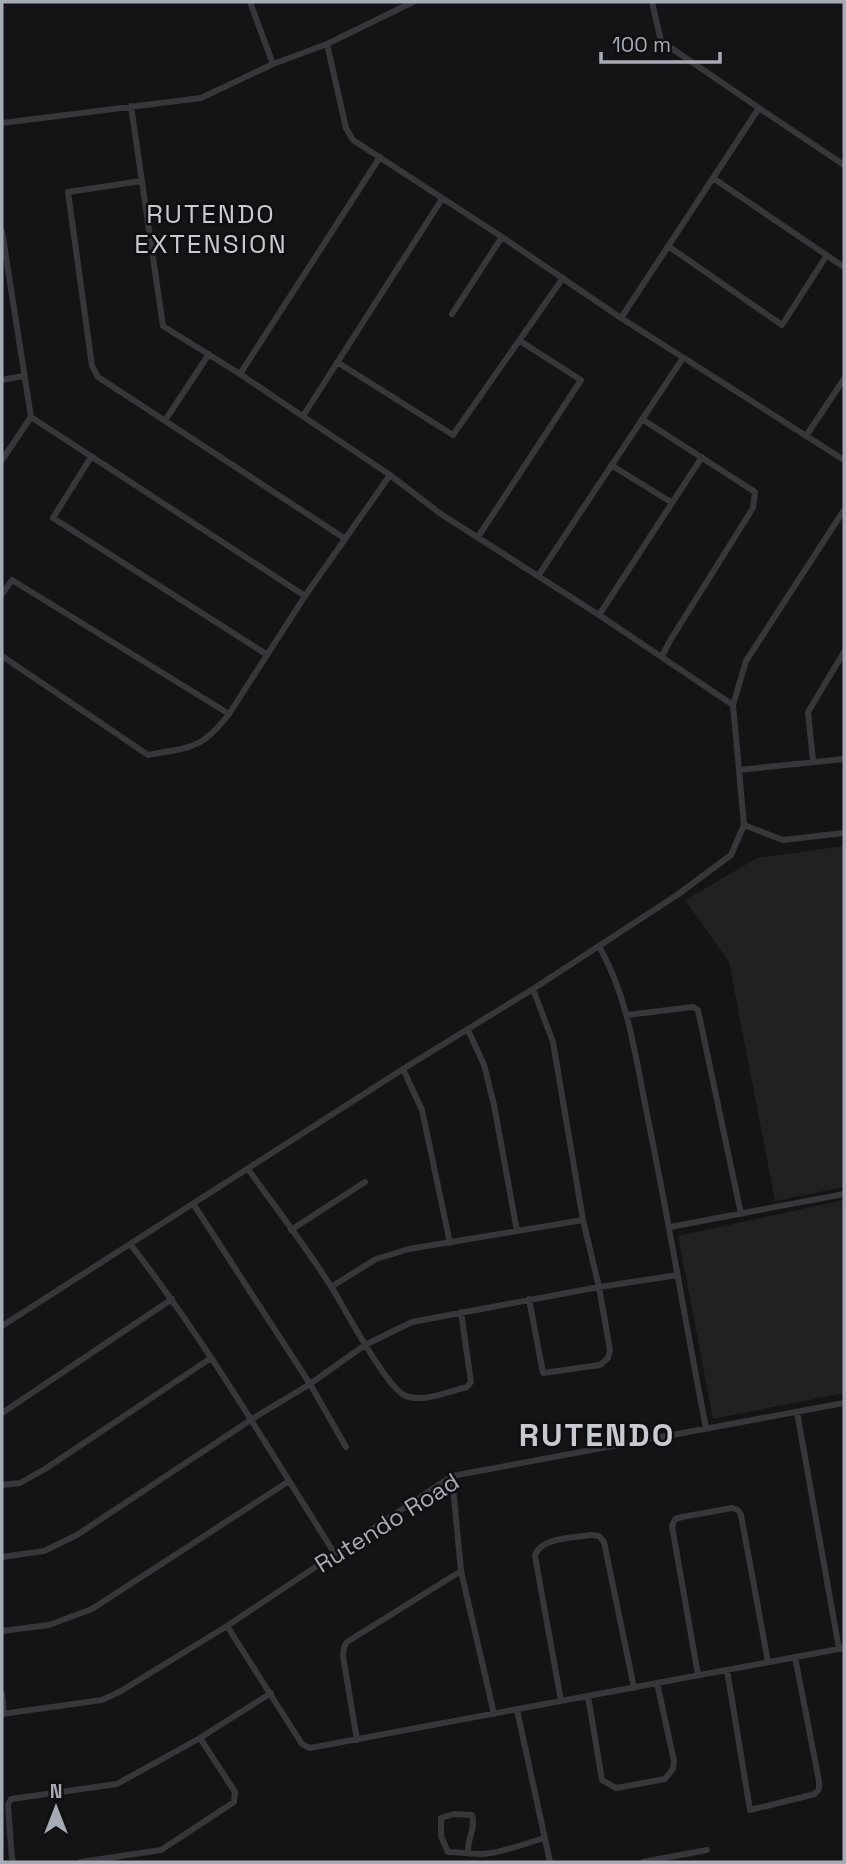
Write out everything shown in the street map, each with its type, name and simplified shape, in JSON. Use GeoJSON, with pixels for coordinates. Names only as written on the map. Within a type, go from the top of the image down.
{"type":"FeatureCollection","features":[{"type":"Feature","properties":{"kind":"street"},"geometry":{"type":"LineString","coordinates":[[250,2],[273,64]]}},
{"type":"Feature","properties":{"kind":"street"},"geometry":{"type":"LineString","coordinates":[[2,123],[201,98],[273,64],[327,44],[413,2]]}},
{"type":"Feature","properties":{"kind":"street"},"geometry":{"type":"LineString","coordinates":[[652,2],[662,41],[844,165]]}},
{"type":"Feature","properties":{"kind":"street"},"geometry":{"type":"LineString","coordinates":[[327,44],[346,128],[353,140],[682,358],[844,460]]}},
{"type":"Feature","properties":{"kind":"street"},"geometry":{"type":"LineString","coordinates":[[131,106],[163,326],[240,374],[390,475],[441,514],[662,656],[733,705]]}},
{"type":"Feature","properties":{"kind":"street"},"geometry":{"type":"LineString","coordinates":[[621,318],[759,108]]}},
{"type":"Feature","properties":{"kind":"street"},"geometry":{"type":"LineString","coordinates":[[240,374],[380,157]]}},
{"type":"Feature","properties":{"kind":"street"},"geometry":{"type":"LineString","coordinates":[[713,178],[844,267]]}},
{"type":"Feature","properties":{"kind":"street"},"geometry":{"type":"LineString","coordinates":[[141,181],[68,192],[92,366],[98,377],[344,538]]}},
{"type":"Feature","properties":{"kind":"street"},"geometry":{"type":"LineString","coordinates":[[303,416],[443,199]]}},
{"type":"Feature","properties":{"kind":"street"},"geometry":{"type":"LineString","coordinates":[[2,231],[31,417],[2,460]]}},
{"type":"Feature","properties":{"kind":"street"},"geometry":{"type":"LineString","coordinates":[[452,314],[502,237]]}},
{"type":"Feature","properties":{"kind":"street"},"geometry":{"type":"LineString","coordinates":[[668,246],[782,325],[827,256]]}},
{"type":"Feature","properties":{"kind":"street"},"geometry":{"type":"LineString","coordinates":[[337,362],[453,435],[563,278]]}},
{"type":"Feature","properties":{"kind":"street"},"geometry":{"type":"LineString","coordinates":[[478,537],[580,380],[520,341]]}},
{"type":"Feature","properties":{"kind":"street"},"geometry":{"type":"LineString","coordinates":[[166,419],[209,354]]}},
{"type":"Feature","properties":{"kind":"street"},"geometry":{"type":"LineString","coordinates":[[538,576],[682,358]]}},
{"type":"Feature","properties":{"kind":"street"},"geometry":{"type":"LineString","coordinates":[[2,380],[23,376]]}},
{"type":"Feature","properties":{"kind":"street"},"geometry":{"type":"LineString","coordinates":[[806,436],[844,379]]}},
{"type":"Feature","properties":{"kind":"street"},"geometry":{"type":"LineString","coordinates":[[31,417],[305,596]]}},
{"type":"Feature","properties":{"kind":"street"},"geometry":{"type":"LineString","coordinates":[[642,419],[755,492],[753,508],[662,656]]}},
{"type":"Feature","properties":{"kind":"street"},"geometry":{"type":"LineString","coordinates":[[91,457],[53,518],[266,654]]}},
{"type":"Feature","properties":{"kind":"street"},"geometry":{"type":"LineString","coordinates":[[599,615],[702,457]]}},
{"type":"Feature","properties":{"kind":"street"},"geometry":{"type":"LineString","coordinates":[[611,465],[671,502]]}},
{"type":"Feature","properties":{"kind":"street"},"geometry":{"type":"LineString","coordinates":[[2,656],[148,755],[196,746],[215,732],[229,714],[344,538],[390,475]]}},
{"type":"Feature","properties":{"kind":"street"},"geometry":{"type":"LineString","coordinates":[[2,1326],[403,1069],[533,989],[677,895],[731,855],[744,825],[733,705],[746,661],[844,510]]}},
{"type":"Feature","properties":{"kind":"street"},"geometry":{"type":"LineString","coordinates":[[2,594],[12,580],[229,714]]}},
{"type":"Feature","properties":{"kind":"street"},"geometry":{"type":"LineString","coordinates":[[813,761],[807,712],[844,652]]}},
{"type":"Feature","properties":{"kind":"street"},"geometry":{"type":"LineString","coordinates":[[739,770],[844,759]]}},
{"type":"Feature","properties":{"kind":"street"},"geometry":{"type":"LineString","coordinates":[[744,825],[783,840],[844,833]]}},
{"type":"Feature","properties":{"kind":"street"},"geometry":{"type":"LineString","coordinates":[[598,946],[611,969],[627,1015],[670,1227],[706,1428]]}},
{"type":"Feature","properties":{"kind":"street"},"geometry":{"type":"LineString","coordinates":[[529,1299],[543,1373],[600,1365],[608,1358],[610,1350],[583,1220],[553,1042],[533,989]]}},
{"type":"Feature","properties":{"kind":"street"},"geometry":{"type":"LineString","coordinates":[[627,1015],[692,1007],[698,1010],[741,1214]]}},
{"type":"Feature","properties":{"kind":"street"},"geometry":{"type":"LineString","coordinates":[[468,1030],[484,1065],[494,1105],[517,1231]]}},
{"type":"Feature","properties":{"kind":"street"},"geometry":{"type":"LineString","coordinates":[[403,1069],[422,1110],[450,1243]]}},
{"type":"Feature","properties":{"kind":"street"},"geometry":{"type":"LineString","coordinates":[[248,1169],[331,1287],[365,1345],[396,1390],[405,1396],[417,1398],[467,1387],[472,1375],[461,1312]]}},
{"type":"Feature","properties":{"kind":"street"},"geometry":{"type":"LineString","coordinates":[[291,1230],[365,1182]]}},
{"type":"Feature","properties":{"kind":"street"},"geometry":{"type":"LineString","coordinates":[[670,1227],[844,1194]]}},
{"type":"Feature","properties":{"kind":"street"},"geometry":{"type":"LineString","coordinates":[[194,1205],[310,1384],[346,1447]]}},
{"type":"Feature","properties":{"kind":"street"},"geometry":{"type":"LineString","coordinates":[[331,1287],[376,1259],[409,1249],[583,1220]]}},
{"type":"Feature","properties":{"kind":"street"},"geometry":{"type":"LineString","coordinates":[[131,1245],[172,1298],[252,1419],[335,1554]]}},
{"type":"Feature","properties":{"kind":"street"},"geometry":{"type":"LineString","coordinates":[[2,1558],[44,1551],[77,1535],[252,1419],[310,1384],[365,1345],[412,1322],[529,1299],[678,1275]]}},
{"type":"Feature","properties":{"kind":"street"},"geometry":{"type":"LineString","coordinates":[[2,1413],[172,1298]]}},
{"type":"Feature","properties":{"kind":"street"},"geometry":{"type":"LineString","coordinates":[[2,1485],[20,1483],[45,1469],[211,1358]]}},
{"type":"Feature","properties":{"kind":"street","name":"Rutendo Road"},"geometry":{"type":"LineString","coordinates":[[3,1714],[102,1700],[121,1691],[227,1626],[452,1476],[844,1403]]}},
{"type":"Feature","properties":{"kind":"street"},"geometry":{"type":"LineString","coordinates":[[227,1626],[302,1744],[310,1748],[841,1648],[797,1412]]}},
{"type":"Feature","properties":{"kind":"street"},"geometry":{"type":"LineString","coordinates":[[452,1476],[461,1571],[494,1714]]}},
{"type":"Feature","properties":{"kind":"street"},"geometry":{"type":"LineString","coordinates":[[2,1631],[49,1625],[92,1609],[289,1481]]}},
{"type":"Feature","properties":{"kind":"street"},"geometry":{"type":"LineString","coordinates":[[698,1675],[672,1526],[675,1519],[682,1517],[732,1508],[738,1510],[741,1515],[768,1662]]}},
{"type":"Feature","properties":{"kind":"street"},"geometry":{"type":"LineString","coordinates":[[561,1701],[535,1556],[543,1544],[592,1535],[599,1536],[604,1542],[634,1688]]}},
{"type":"Feature","properties":{"kind":"street"},"geometry":{"type":"LineString","coordinates":[[356,1740],[343,1656],[344,1647],[461,1571]]}},
{"type":"Feature","properties":{"kind":"street"},"geometry":{"type":"LineString","coordinates":[[727,1670],[750,1810],[816,1794],[819,1789],[794,1657]]}},
{"type":"Feature","properties":{"kind":"street"},"geometry":{"type":"LineString","coordinates":[[588,1696],[602,1780],[616,1788],[665,1779],[673,1769],[674,1760],[657,1683]]}},
{"type":"Feature","properties":{"kind":"street"},"geometry":{"type":"LineString","coordinates":[[14,1862],[8,1805],[11,1799],[117,1784],[200,1738],[271,1693]]}},
{"type":"Feature","properties":{"kind":"street"},"geometry":{"type":"LineString","coordinates":[[2,1694],[3,1714]]}},
{"type":"Feature","properties":{"kind":"street"},"geometry":{"type":"LineString","coordinates":[[517,1710],[550,1862]]}},
{"type":"Feature","properties":{"kind":"street"},"geometry":{"type":"LineString","coordinates":[[81,1862],[161,1850],[234,1802],[235,1792],[200,1738]]}},
{"type":"Feature","properties":{"kind":"street"},"geometry":{"type":"LineString","coordinates":[[468,1853],[468,1842],[474,1824],[472,1815],[454,1814],[441,1818],[441,1836],[448,1852],[484,1854],[544,1838]]}},
{"type":"Feature","properties":{"kind":"street"},"geometry":{"type":"LineString","coordinates":[[643,1862],[707,1850]]}},
{"type":"Feature","properties":{"kind":"shaded area"},"geometry":{"type":"Polygon","coordinates":[[[844,846],[844,1187],[775,1201],[729,962],[685,900],[757,858],[844,846]]]}},
{"type":"Feature","properties":{"kind":"shaded area"},"geometry":{"type":"Polygon","coordinates":[[[844,1200],[844,1393],[713,1419],[678,1236],[844,1200]]]}},
{"type":"Feature","properties":{"kind":"district","name":"RUTENDO EXTENSION"},"geometry":{"type":"Point","coordinates":[211,229]}},
{"type":"Feature","properties":{"kind":"district","name":"RUTENDO"},"geometry":{"type":"Point","coordinates":[597,1435]}}]}
